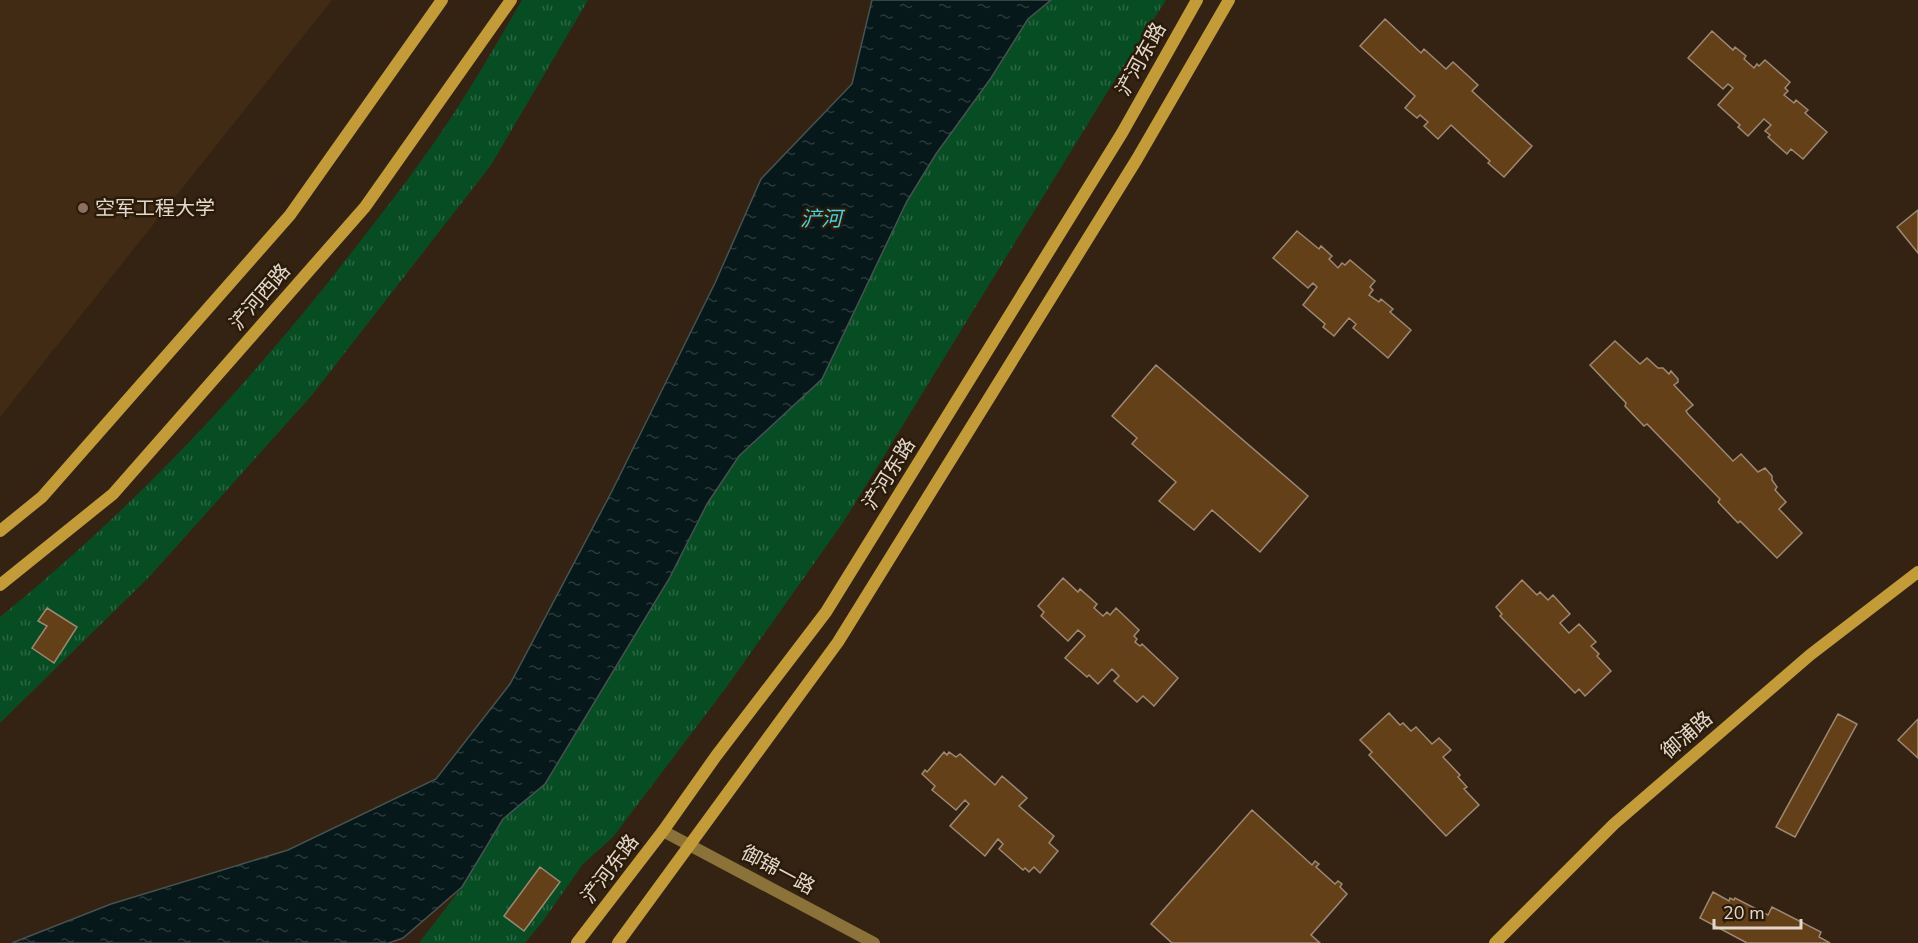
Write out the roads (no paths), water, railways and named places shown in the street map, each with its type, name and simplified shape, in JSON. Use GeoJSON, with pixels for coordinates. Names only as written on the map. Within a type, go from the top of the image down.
{"type":"FeatureCollection","features":[{"type":"Feature","properties":{"kind":"main road","name":"浐河西路"},"geometry":{"type":"LineString","coordinates":[[0,531],[42,497],[291,215],[442,0]]}},
{"type":"Feature","properties":{"kind":"main road","name":"浐河西路"},"geometry":{"type":"LineString","coordinates":[[0,585],[113,494],[365,207],[511,0]]}},
{"type":"Feature","properties":{"kind":"main road","name":"浐河东路"},"geometry":{"type":"LineString","coordinates":[[577,943],[826,612],[1122,133],[1197,0]]}},
{"type":"Feature","properties":{"kind":"main road"},"geometry":{"type":"LineString","coordinates":[[618,943],[838,642],[1131,169],[1228,0]]}},
{"type":"Feature","properties":{"kind":"main road","name":"御浦路"},"geometry":{"type":"LineString","coordinates":[[1495,943],[1632,808],[1810,655],[1918,572]]}},
{"type":"Feature","properties":{"kind":"street","name":"御锦一路"},"geometry":{"type":"LineString","coordinates":[[663,831],[874,943]]}},
{"type":"Feature","properties":{"kind":"water","name":"浐河"},"geometry":{"type":"Polygon","coordinates":[[[872,0],[1051,0],[1028,19],[991,78],[936,154],[907,201],[822,379],[739,456],[707,504],[669,579],[545,784],[503,819],[462,887],[403,938],[389,943],[12,943],[111,904],[288,850],[436,779],[510,684],[611,493],[715,283],[761,179],[852,84],[872,0]]]}},
{"type":"Feature","properties":{"kind":"place","name":"空军工程大学"},"geometry":{"type":"Point","coordinates":[83,208]}}]}
